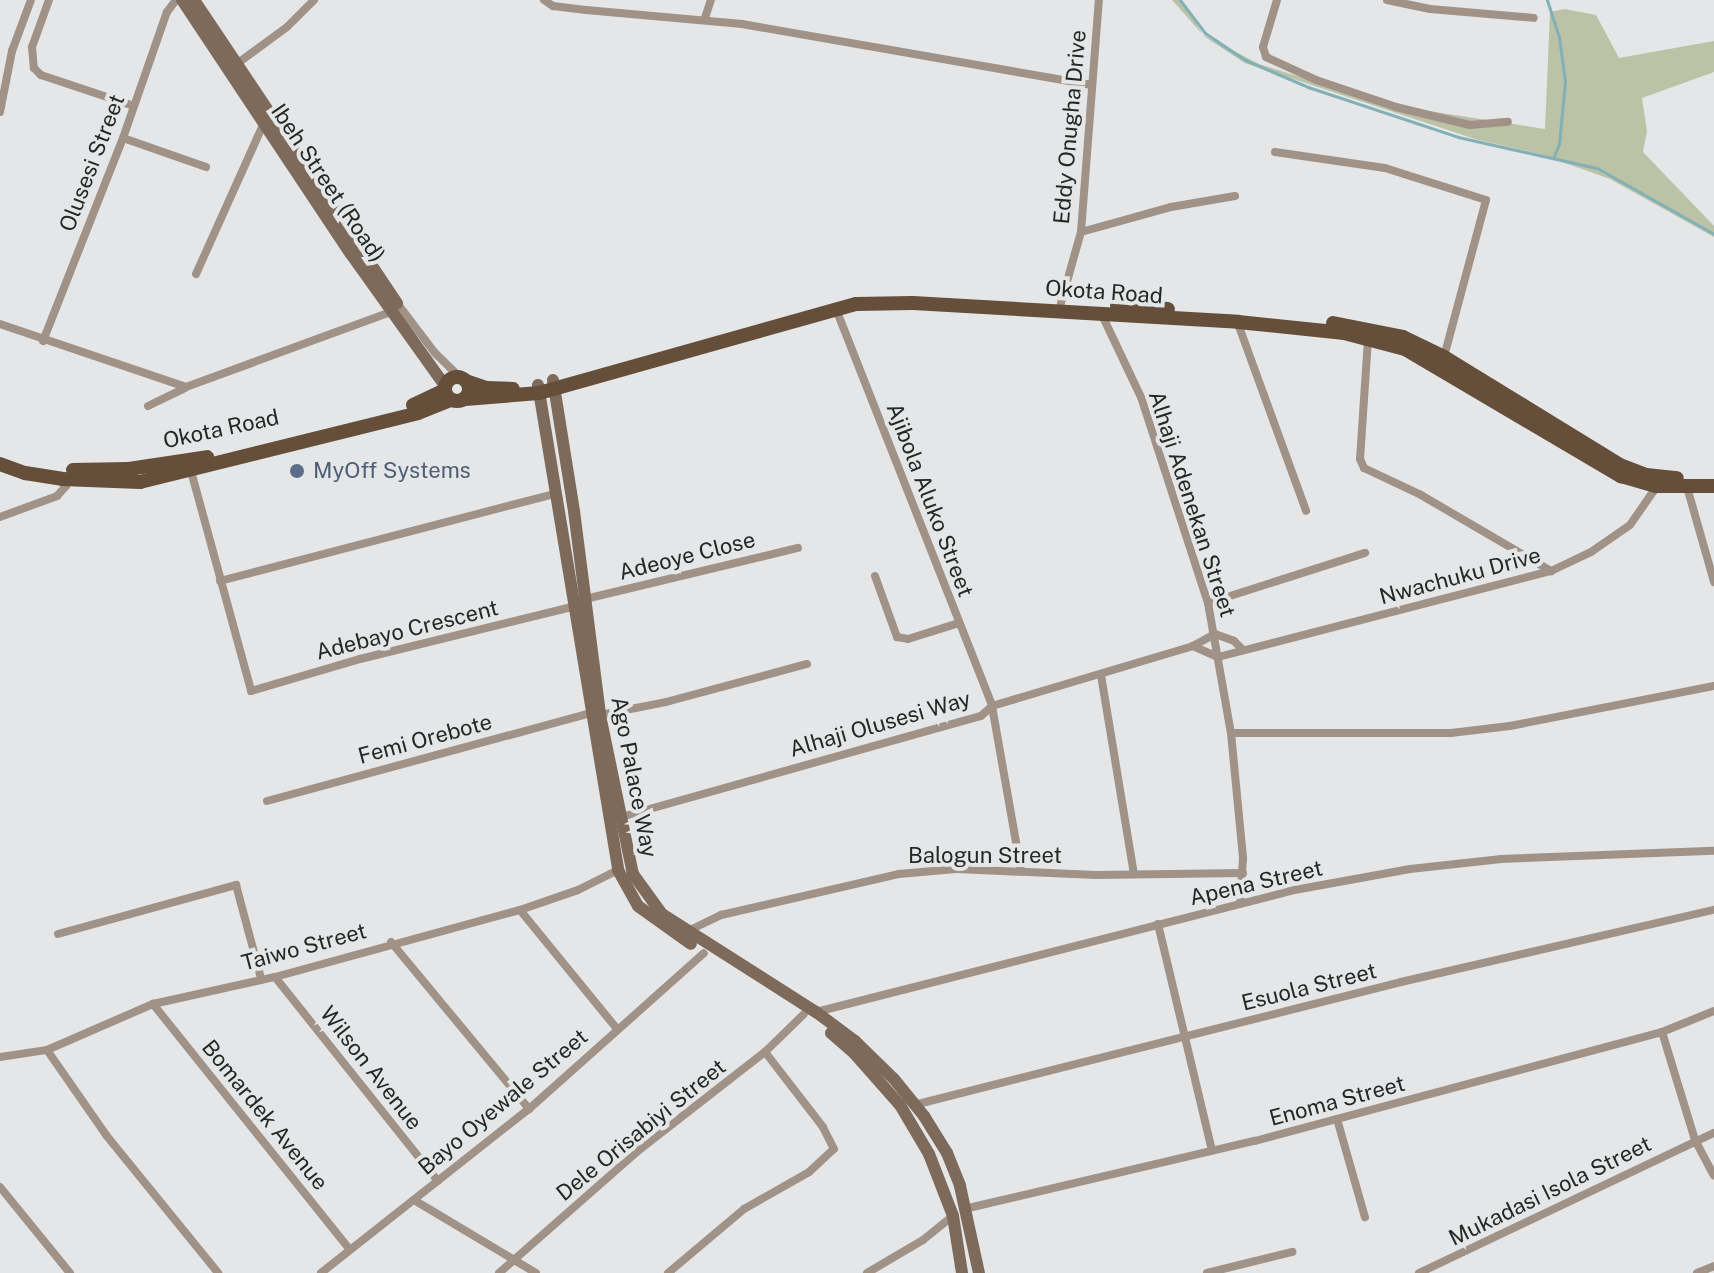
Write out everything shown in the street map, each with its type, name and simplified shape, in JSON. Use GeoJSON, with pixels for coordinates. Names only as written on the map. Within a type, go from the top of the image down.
{"type":"FeatureCollection","features":[{"type":"Feature","properties":{"kind":"main road","name":"Ibeh Street (Road)"},"geometry":{"type":"LineString","coordinates":[[179,0],[263,125],[394,307]]}},
{"type":"Feature","properties":{"kind":"main road","name":"Ibeh Street (Road)"},"geometry":{"type":"LineString","coordinates":[[194,0],[451,393]]}},
{"type":"Feature","properties":{"kind":"main road","name":"Okota Road"},"geometry":{"type":"LineString","coordinates":[[464,379],[499,389],[546,387],[847,300],[905,297],[1061,303],[1237,320],[1368,338],[1405,349],[1620,465],[1665,477],[1714,478]]}},
{"type":"Feature","properties":{"kind":"main road","name":"Okota Road"},"geometry":{"type":"LineString","coordinates":[[0,463],[63,470],[129,469],[192,461],[401,410],[451,393],[546,387],[836,308],[892,302],[1369,328],[1403,337],[1444,357],[1493,394],[1604,468],[1635,482],[1657,486],[1714,486]]}},
{"type":"Feature","properties":{"kind":"main road"},"geometry":{"type":"LineString","coordinates":[[454,378],[464,379],[469,390],[451,393],[454,378]]}},
{"type":"Feature","properties":{"kind":"main road","name":"Ago Palace Way"},"geometry":{"type":"LineString","coordinates":[[546,387],[557,493],[596,714],[618,870],[638,906],[704,953],[810,1013],[854,1053],[900,1105],[929,1154],[958,1212],[979,1273]]}},
{"type":"Feature","properties":{"kind":"main road","name":"Ago Palace Way"},"geometry":{"type":"LineString","coordinates":[[546,387],[574,511],[576,602]]}},
{"type":"Feature","properties":{"kind":"main road","name":"Okota Road"},"geometry":{"type":"LineString","coordinates":[[0,463],[25,473],[62,479],[140,482],[418,413],[451,393]]}},
{"type":"Feature","properties":{"kind":"main road","name":"Ago Palace Way"},"geometry":{"type":"LineString","coordinates":[[596,714],[621,817],[629,866],[636,881],[662,914],[855,1041],[914,1105],[947,1153],[960,1186],[958,1212],[962,1273]]}},
{"type":"Feature","properties":{"kind":"street"},"geometry":{"type":"LineString","coordinates":[[0,112],[12,51],[31,0]]}},
{"type":"Feature","properties":{"kind":"street"},"geometry":{"type":"LineString","coordinates":[[49,0],[32,47],[34,68],[41,75],[134,106]]}},
{"type":"Feature","properties":{"kind":"street","name":"Olusesi Street"},"geometry":{"type":"LineString","coordinates":[[43,341],[123,138],[167,12],[179,0]]}},
{"type":"Feature","properties":{"kind":"street"},"geometry":{"type":"LineString","coordinates":[[238,63],[287,27],[314,0]]}},
{"type":"Feature","properties":{"kind":"street"},"geometry":{"type":"LineString","coordinates":[[544,0],[553,6],[600,12],[705,18],[1092,85]]}},
{"type":"Feature","properties":{"kind":"street"},"geometry":{"type":"LineString","coordinates":[[705,18],[711,0]]}},
{"type":"Feature","properties":{"kind":"street","name":"Eddy Onugha Drive"},"geometry":{"type":"LineString","coordinates":[[1061,303],[1081,232],[1099,0]]}},
{"type":"Feature","properties":{"kind":"street"},"geometry":{"type":"LineString","coordinates":[[1277,0],[1263,47],[1266,57],[1316,80],[1396,107],[1470,125],[1508,122]]}},
{"type":"Feature","properties":{"kind":"street"},"geometry":{"type":"LineString","coordinates":[[1387,0],[1461,13],[1534,18]]}},
{"type":"Feature","properties":{"kind":"street"},"geometry":{"type":"LineString","coordinates":[[196,274],[263,125]]}},
{"type":"Feature","properties":{"kind":"street"},"geometry":{"type":"LineString","coordinates":[[123,138],[206,167]]}},
{"type":"Feature","properties":{"kind":"street"},"geometry":{"type":"LineString","coordinates":[[1275,152],[1385,168],[1486,200],[1444,357]]}},
{"type":"Feature","properties":{"kind":"street"},"geometry":{"type":"LineString","coordinates":[[1081,232],[1171,207],[1235,196]]}},
{"type":"Feature","properties":{"kind":"street"},"geometry":{"type":"LineString","coordinates":[[148,406],[186,387],[394,307]]}},
{"type":"Feature","properties":{"kind":"street","name":"Ibeh Street (Road)"},"geometry":{"type":"LineString","coordinates":[[394,307],[435,353],[464,379]]}},
{"type":"Feature","properties":{"kind":"street","name":"Ajibola Aluko Street"},"geometry":{"type":"LineString","coordinates":[[836,308],[992,706],[1021,871]]}},
{"type":"Feature","properties":{"kind":"street","name":"Alhaji Adenekan Street"},"geometry":{"type":"LineString","coordinates":[[1101,314],[1141,397],[1208,603],[1231,733],[1243,873],[1240,903]]}},
{"type":"Feature","properties":{"kind":"street"},"geometry":{"type":"LineString","coordinates":[[1237,320],[1306,511]]}},
{"type":"Feature","properties":{"kind":"street"},"geometry":{"type":"LineString","coordinates":[[0,324],[186,387]]}},
{"type":"Feature","properties":{"kind":"street"},"geometry":{"type":"LineString","coordinates":[[1368,338],[1360,459],[1364,468],[1421,495],[1551,571]]}},
{"type":"Feature","properties":{"kind":"street"},"geometry":{"type":"LineString","coordinates":[[191,471],[220,581],[557,493]]}},
{"type":"Feature","properties":{"kind":"street"},"geometry":{"type":"LineString","coordinates":[[0,517],[57,496],[66,486],[62,479]]}},
{"type":"Feature","properties":{"kind":"street","name":"Nwachuku Drive"},"geometry":{"type":"LineString","coordinates":[[1218,657],[1551,571],[1591,552],[1630,525],[1657,486]]}},
{"type":"Feature","properties":{"kind":"street"},"geometry":{"type":"LineString","coordinates":[[1687,487],[1714,582]]}},
{"type":"Feature","properties":{"kind":"street","name":"Adeoye Close"},"geometry":{"type":"LineString","coordinates":[[576,602],[798,548]]}},
{"type":"Feature","properties":{"kind":"street"},"geometry":{"type":"LineString","coordinates":[[1208,603],[1365,553]]}},
{"type":"Feature","properties":{"kind":"street"},"geometry":{"type":"LineString","coordinates":[[875,576],[893,631],[901,639],[959,623]]}},
{"type":"Feature","properties":{"kind":"street","name":"Adebayo Crescent"},"geometry":{"type":"LineString","coordinates":[[220,581],[251,691],[576,602]]}},
{"type":"Feature","properties":{"kind":"street"},"geometry":{"type":"LineString","coordinates":[[1215,634],[1234,641],[1243,650]]}},
{"type":"Feature","properties":{"kind":"street","name":"Alhaji Olusesi Way"},"geometry":{"type":"LineString","coordinates":[[621,817],[981,716],[992,706],[1193,646],[1215,634]]}},
{"type":"Feature","properties":{"kind":"street"},"geometry":{"type":"LineString","coordinates":[[1193,646],[1218,657]]}},
{"type":"Feature","properties":{"kind":"street","name":"Femi Orebote"},"geometry":{"type":"LineString","coordinates":[[267,801],[596,714],[666,702],[807,664]]}},
{"type":"Feature","properties":{"kind":"street"},"geometry":{"type":"LineString","coordinates":[[1101,675],[1134,874]]}},
{"type":"Feature","properties":{"kind":"street"},"geometry":{"type":"LineString","coordinates":[[1231,733],[1451,733],[1510,726],[1714,686]]}},
{"type":"Feature","properties":{"kind":"street","name":"Apena Street"},"geometry":{"type":"LineString","coordinates":[[810,1013],[1240,903],[1410,869],[1501,859],[1714,851]]}},
{"type":"Feature","properties":{"kind":"street","name":"Balogun Street"},"geometry":{"type":"LineString","coordinates":[[687,931],[721,915],[899,874],[956,869],[1134,874],[1243,873]]}},
{"type":"Feature","properties":{"kind":"street","name":"Taiwo Street"},"geometry":{"type":"LineString","coordinates":[[0,1057],[47,1050],[153,1004],[275,977],[391,942],[520,910],[578,890],[618,870]]}},
{"type":"Feature","properties":{"kind":"street"},"geometry":{"type":"LineString","coordinates":[[58,934],[236,885],[261,978]]}},
{"type":"Feature","properties":{"kind":"street"},"geometry":{"type":"LineString","coordinates":[[520,910],[617,1029]]}},
{"type":"Feature","properties":{"kind":"street","name":"Esuola Street"},"geometry":{"type":"LineString","coordinates":[[914,1105],[1401,982],[1714,910]]}},
{"type":"Feature","properties":{"kind":"street"},"geometry":{"type":"LineString","coordinates":[[1158,924],[1212,1151]]}},
{"type":"Feature","properties":{"kind":"street"},"geometry":{"type":"LineString","coordinates":[[391,942],[529,1109]]}},
{"type":"Feature","properties":{"kind":"street","name":"Bayo Oyewale Street"},"geometry":{"type":"LineString","coordinates":[[321,1273],[529,1109],[704,953]]}},
{"type":"Feature","properties":{"kind":"street","name":"Wilson Avenue"},"geometry":{"type":"LineString","coordinates":[[275,977],[438,1181]]}},
{"type":"Feature","properties":{"kind":"street","name":"Bomardek Avenue"},"geometry":{"type":"LineString","coordinates":[[153,1004],[349,1249]]}},
{"type":"Feature","properties":{"kind":"street","name":"Enoma Street"},"geometry":{"type":"LineString","coordinates":[[958,1212],[1337,1119],[1662,1032],[1714,1011]]}},
{"type":"Feature","properties":{"kind":"street","name":"Dele Orisabiyi Street"},"geometry":{"type":"LineString","coordinates":[[499,1273],[639,1150],[810,1013]]}},
{"type":"Feature","properties":{"kind":"street"},"geometry":{"type":"LineString","coordinates":[[1662,1032],[1695,1140],[1714,1175]]}},
{"type":"Feature","properties":{"kind":"street"},"geometry":{"type":"LineString","coordinates":[[47,1050],[106,1135],[218,1273]]}},
{"type":"Feature","properties":{"kind":"street"},"geometry":{"type":"LineString","coordinates":[[668,1273],[744,1209],[809,1172],[834,1149],[823,1127],[765,1052]]}},
{"type":"Feature","properties":{"kind":"street"},"geometry":{"type":"LineString","coordinates":[[1337,1119],[1365,1217]]}},
{"type":"Feature","properties":{"kind":"street","name":"Mukadasi Isola Street"},"geometry":{"type":"LineString","coordinates":[[1419,1273],[1714,1133]]}},
{"type":"Feature","properties":{"kind":"street"},"geometry":{"type":"LineString","coordinates":[[0,1187],[70,1273]]}},
{"type":"Feature","properties":{"kind":"street"},"geometry":{"type":"LineString","coordinates":[[414,1200],[536,1273]]}},
{"type":"Feature","properties":{"kind":"street"},"geometry":{"type":"LineString","coordinates":[[867,1273],[923,1240],[958,1212]]}},
{"type":"Feature","properties":{"kind":"street"},"geometry":{"type":"LineString","coordinates":[[1207,1273],[1292,1252]]}},
{"type":"Feature","properties":{"kind":"street"},"geometry":{"type":"LineString","coordinates":[[1697,1273],[1714,1266]]}},
{"type":"Feature","properties":{"kind":"green space"},"geometry":{"type":"Polygon","coordinates":[[[1172,0],[1182,0],[1203,34],[1172,0]]]}},
{"type":"Feature","properties":{"kind":"green space"},"geometry":{"type":"Polygon","coordinates":[[[1565,9],[1596,15],[1619,58],[1714,41],[1714,72],[1642,98],[1647,131],[1643,152],[1714,226],[1714,237],[1610,179],[1540,154],[1475,139],[1245,63],[1203,35],[1259,64],[1390,105],[1545,129],[1550,12],[1565,9]]]}},
{"type":"Feature","properties":{"kind":"waterway"},"geometry":{"type":"LineString","coordinates":[[1180,0],[1205,33],[1245,60],[1308,87],[1458,137],[1597,168],[1714,234]]}},
{"type":"Feature","properties":{"kind":"waterway"},"geometry":{"type":"LineString","coordinates":[[1547,0],[1559,37],[1565,81],[1559,144],[1554,156]]}},
{"type":"Feature","properties":{"kind":"place","name":"MyOff Systems"},"geometry":{"type":"Point","coordinates":[297,471]}}]}
